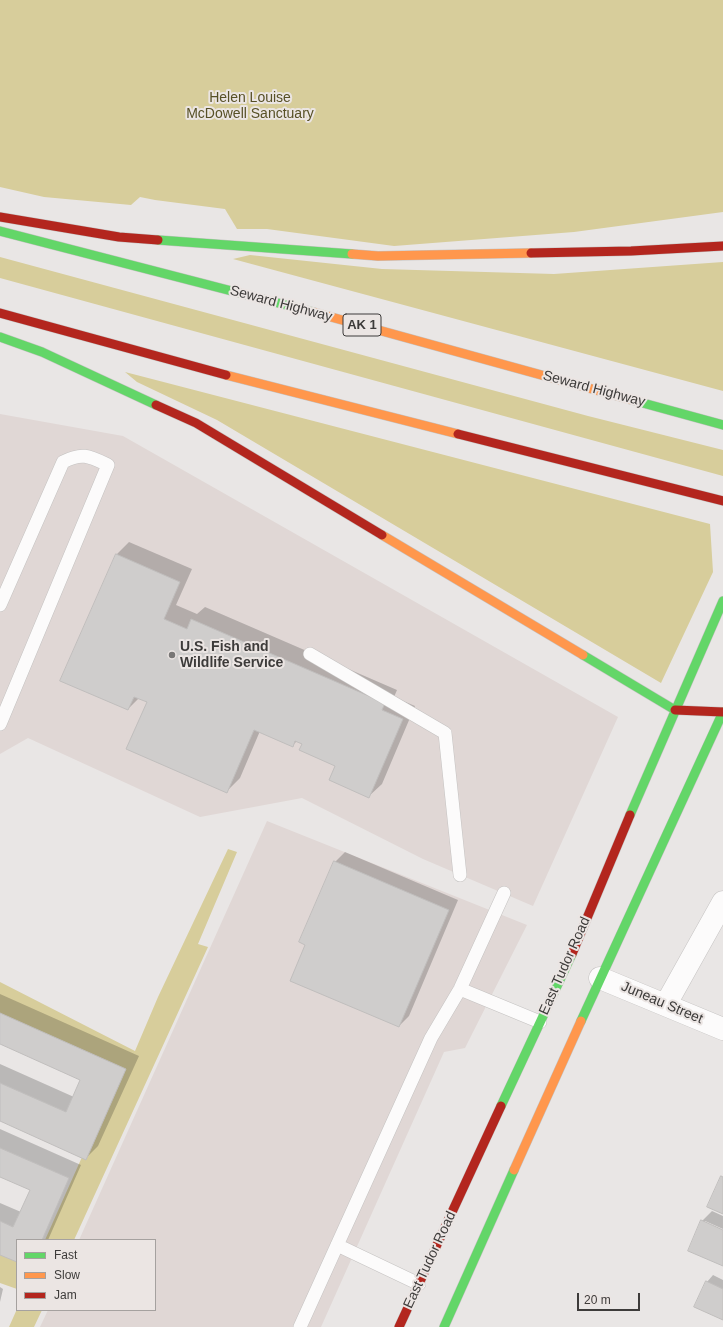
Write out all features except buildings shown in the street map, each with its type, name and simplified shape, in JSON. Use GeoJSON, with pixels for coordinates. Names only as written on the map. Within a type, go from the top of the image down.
{"type":"FeatureCollection","features":[{"type":"Feature","properties":{"kind":"main road"},"geometry":{"type":"LineString","coordinates":[[0,217],[119,237],[378,256],[631,251],[723,246]]}},
{"type":"Feature","properties":{"kind":"main road","name":"Seward Highway"},"geometry":{"type":"LineString","coordinates":[[0,232],[320,314],[723,424]]}},
{"type":"Feature","properties":{"kind":"main road"},"geometry":{"type":"LineString","coordinates":[[0,313],[169,360],[723,501]]}},
{"type":"Feature","properties":{"kind":"main road"},"geometry":{"type":"LineString","coordinates":[[0,337],[42,352],[196,423],[675,710],[723,712],[600,978],[444,1327]]}},
{"type":"Feature","properties":{"kind":"main road","name":"East Tudor Road"},"geometry":{"type":"LineString","coordinates":[[399,1327],[584,927],[675,710],[723,601]]}},
{"type":"Feature","properties":{"kind":"street"},"geometry":{"type":"LineString","coordinates":[[666,1004],[723,902]]}},
{"type":"Feature","properties":{"kind":"street","name":"Juneau Street"},"geometry":{"type":"LineString","coordinates":[[600,978],[666,1004],[723,1029]]}},
{"type":"Feature","properties":{"kind":"lane"},"geometry":{"type":"LineString","coordinates":[[0,605],[62,462],[73,457],[87,455],[108,465],[1,718]]}},
{"type":"Feature","properties":{"kind":"lane"},"geometry":{"type":"LineString","coordinates":[[310,654],[445,733],[460,875]]}},
{"type":"Feature","properties":{"kind":"lane"},"geometry":{"type":"LineString","coordinates":[[300,1327],[431,1038],[460,989],[504,893]]}},
{"type":"Feature","properties":{"kind":"lane"},"geometry":{"type":"LineString","coordinates":[[460,989],[540,1022]]}},
{"type":"Feature","properties":{"kind":"lane"},"geometry":{"type":"LineString","coordinates":[[337,1245],[419,1284]]}},
{"type":"Feature","properties":{"kind":"shaded area"},"geometry":{"type":"Polygon","coordinates":[[[0,414],[123,436],[618,717],[533,906],[423,859],[302,798],[200,817],[28,738],[0,754],[0,414]]]}},
{"type":"Feature","properties":{"kind":"shaded area"},"geometry":{"type":"Polygon","coordinates":[[[267,821],[527,925],[465,1048],[444,1052],[321,1327],[40,1327],[48,1311],[156,1311],[156,1239],[79,1239],[267,821]]]}},
{"type":"Feature","properties":{"kind":"green space","name":"Helen Louise McDowell Sanctuary"},"geometry":{"type":"Polygon","coordinates":[[[0,0],[723,0],[723,212],[574,232],[394,246],[267,229],[237,229],[225,209],[140,197],[131,205],[44,197],[0,187],[0,0]]]}},
{"type":"Feature","properties":{"kind":"green space"},"geometry":{"type":"Polygon","coordinates":[[[250,255],[382,269],[554,274],[723,262],[723,391],[233,259],[250,255]]]}},
{"type":"Feature","properties":{"kind":"green space"},"geometry":{"type":"Polygon","coordinates":[[[0,257],[588,416],[723,450],[723,476],[0,278],[0,257]]]}},
{"type":"Feature","properties":{"kind":"green space"},"geometry":{"type":"Polygon","coordinates":[[[125,372],[710,524],[713,572],[661,683],[217,420],[137,382],[125,372]]]}},
{"type":"Feature","properties":{"kind":"green space"},"geometry":{"type":"Polygon","coordinates":[[[228,849],[237,852],[198,944],[208,947],[74,1239],[45,1239],[119,1074],[0,1016],[0,982],[135,1051],[158,997],[228,849]]]}},
{"type":"Feature","properties":{"kind":"green space"},"geometry":{"type":"Polygon","coordinates":[[[0,1252],[16,1256],[16,1289],[0,1283],[0,1252]]]}},
{"type":"Feature","properties":{"kind":"green space"},"geometry":{"type":"Polygon","coordinates":[[[16,1311],[42,1311],[34,1327],[9,1327],[16,1311]]]}},
{"type":"Feature","properties":{"kind":"traffic: fast"},"geometry":{"type":"LineString","coordinates":[[0,231],[313,312]]}},
{"type":"Feature","properties":{"kind":"traffic: fast"},"geometry":{"type":"LineString","coordinates":[[158,240],[352,254]]}},
{"type":"Feature","properties":{"kind":"traffic: fast"},"geometry":{"type":"LineString","coordinates":[[0,337],[42,352],[156,405]]}},
{"type":"Feature","properties":{"kind":"traffic: fast"},"geometry":{"type":"LineString","coordinates":[[632,400],[723,425]]}},
{"type":"Feature","properties":{"kind":"traffic: fast"},"geometry":{"type":"LineString","coordinates":[[630,815],[723,601]]}},
{"type":"Feature","properties":{"kind":"traffic: fast"},"geometry":{"type":"LineString","coordinates":[[583,655],[675,710]]}},
{"type":"Feature","properties":{"kind":"traffic: fast"},"geometry":{"type":"LineString","coordinates":[[581,1021],[723,712]]}},
{"type":"Feature","properties":{"kind":"traffic: fast"},"geometry":{"type":"LineString","coordinates":[[501,1106],[572,954]]}},
{"type":"Feature","properties":{"kind":"traffic: fast"},"geometry":{"type":"LineString","coordinates":[[444,1327],[514,1170]]}},
{"type":"Feature","properties":{"kind":"traffic: slow"},"geometry":{"type":"LineString","coordinates":[[352,254],[378,256],[531,253]]}},
{"type":"Feature","properties":{"kind":"traffic: slow"},"geometry":{"type":"LineString","coordinates":[[313,312],[632,400]]}},
{"type":"Feature","properties":{"kind":"traffic: slow"},"geometry":{"type":"LineString","coordinates":[[226,375],[458,434]]}},
{"type":"Feature","properties":{"kind":"traffic: slow"},"geometry":{"type":"LineString","coordinates":[[382,535],[583,655]]}},
{"type":"Feature","properties":{"kind":"traffic: slow"},"geometry":{"type":"LineString","coordinates":[[514,1170],[581,1021]]}},
{"type":"Feature","properties":{"kind":"traffic: jam"},"geometry":{"type":"LineString","coordinates":[[0,217],[119,237],[158,240]]}},
{"type":"Feature","properties":{"kind":"traffic: jam"},"geometry":{"type":"LineString","coordinates":[[531,253],[631,251],[723,246]]}},
{"type":"Feature","properties":{"kind":"traffic: jam"},"geometry":{"type":"LineString","coordinates":[[0,313],[226,375]]}},
{"type":"Feature","properties":{"kind":"traffic: jam"},"geometry":{"type":"LineString","coordinates":[[156,405],[196,423],[382,535]]}},
{"type":"Feature","properties":{"kind":"traffic: jam"},"geometry":{"type":"LineString","coordinates":[[458,434],[723,501]]}},
{"type":"Feature","properties":{"kind":"traffic: jam"},"geometry":{"type":"LineString","coordinates":[[675,710],[723,712]]}},
{"type":"Feature","properties":{"kind":"traffic: jam"},"geometry":{"type":"LineString","coordinates":[[572,954],[630,815]]}},
{"type":"Feature","properties":{"kind":"traffic: jam"},"geometry":{"type":"LineString","coordinates":[[399,1327],[501,1106]]}},
{"type":"Feature","properties":{"kind":"place","name":"U.S. Fish and Wildlife Service"},"geometry":{"type":"Point","coordinates":[172,655]}}]}
